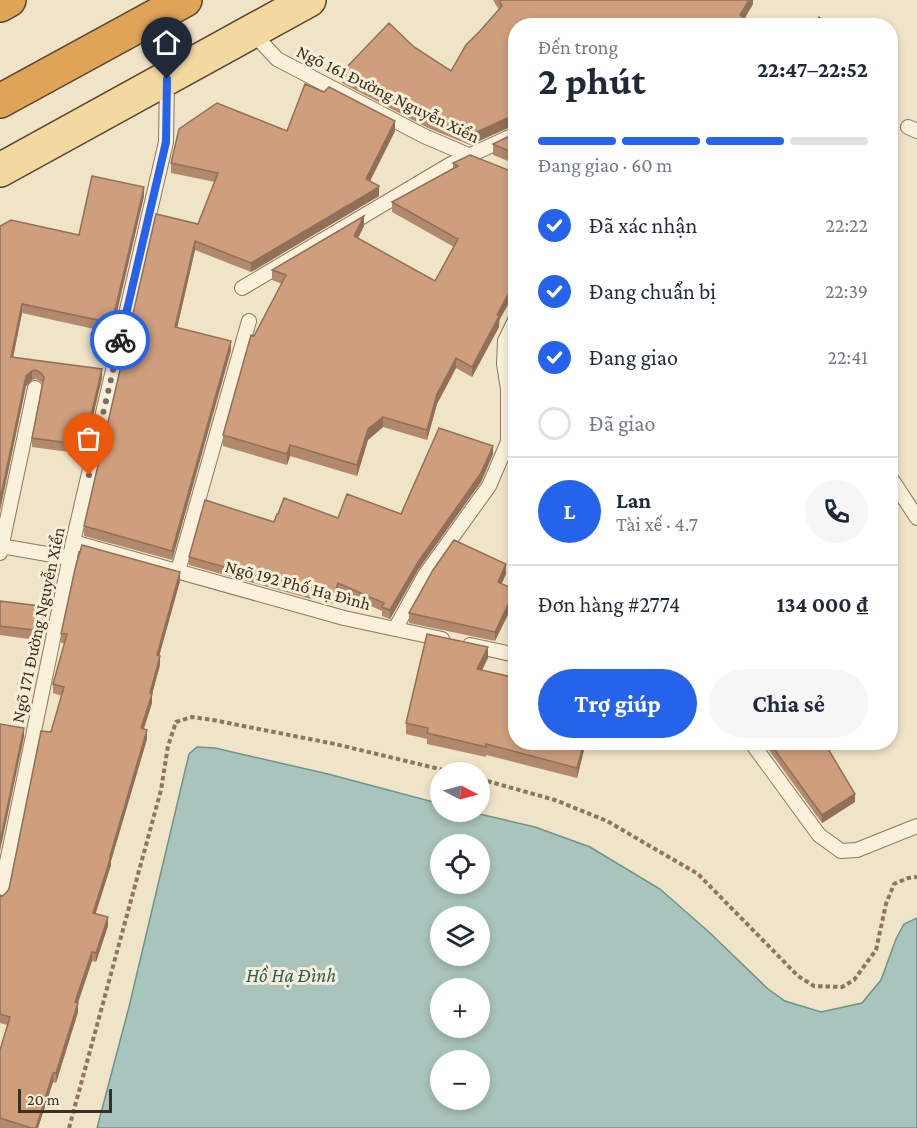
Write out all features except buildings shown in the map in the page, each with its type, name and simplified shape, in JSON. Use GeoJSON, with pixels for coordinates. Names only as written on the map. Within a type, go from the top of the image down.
{"type":"FeatureCollection","features":[{"type":"Feature","properties":{"kind":"highway"},"geometry":{"type":"LineString","coordinates":[[0,5],[9,0]]}},
{"type":"Feature","properties":{"kind":"highway"},"geometry":{"type":"LineString","coordinates":[[0,101],[185,0]]}},
{"type":"Feature","properties":{"kind":"main road"},"geometry":{"type":"LineString","coordinates":[[0,170],[309,0]]}},
{"type":"Feature","properties":{"kind":"lane","name":"Ngõ 161 Đường Nguyễn Xiển"},"geometry":{"type":"LineString","coordinates":[[252,32],[277,59],[424,136],[488,163]]}},
{"type":"Feature","properties":{"kind":"lane","name":"Ngõ 171 Đường Nguyễn Xiển"},"geometry":{"type":"LineString","coordinates":[[0,897],[73,542],[166,142],[167,79]]}},
{"type":"Feature","properties":{"kind":"lane"},"geometry":{"type":"LineString","coordinates":[[242,288],[441,170],[508,138]]}},
{"type":"Feature","properties":{"kind":"lane"},"geometry":{"type":"LineString","coordinates":[[178,571],[249,321]]}},
{"type":"Feature","properties":{"kind":"lane"},"geometry":{"type":"LineString","coordinates":[[395,629],[425,575],[489,486],[508,442],[508,389],[504,364],[505,341],[508,335]]}},
{"type":"Feature","properties":{"kind":"lane"},"geometry":{"type":"LineString","coordinates":[[35,388],[0,549],[70,558]]}},
{"type":"Feature","properties":{"kind":"lane"},"geometry":{"type":"LineString","coordinates":[[898,489],[917,518]]}},
{"type":"Feature","properties":{"kind":"lane","name":"Ngõ 192 Phố Hạ Đình"},"geometry":{"type":"LineString","coordinates":[[73,542],[344,618],[508,653]]}},
{"type":"Feature","properties":{"kind":"lane"},"geometry":{"type":"LineString","coordinates":[[757,750],[819,835],[842,851],[857,850],[917,826]]}},
{"type":"Feature","properties":{"kind":"path"},"geometry":{"type":"LineString","coordinates":[[69,1128],[161,790],[168,746],[176,722],[192,717],[213,720],[335,744],[430,767]]}},
{"type":"Feature","properties":{"kind":"path"},"geometry":{"type":"LineString","coordinates":[[490,782],[555,801],[607,821],[698,874],[798,976],[814,986],[842,987],[854,980],[876,951],[886,904],[894,884],[917,877]]}},
{"type":"Feature","properties":{"kind":"water","name":"Hồ Hạ Đình"},"geometry":{"type":"Polygon","coordinates":[[[197,747],[215,748],[328,774],[430,801],[430,822],[490,822],[490,816],[535,827],[590,847],[660,889],[768,989],[785,1001],[821,1012],[862,1003],[881,980],[904,924],[917,918],[917,1128],[97,1128],[129,1007],[189,754],[197,747]]]}},
{"type":"Feature","properties":{"kind":"way so far"},"geometry":{"type":"LineString","coordinates":[[89,475],[120,340]]}},
{"type":"Feature","properties":{"kind":"route"},"geometry":{"type":"LineString","coordinates":[[120,340],[166,142],[167,79]]}}]}
